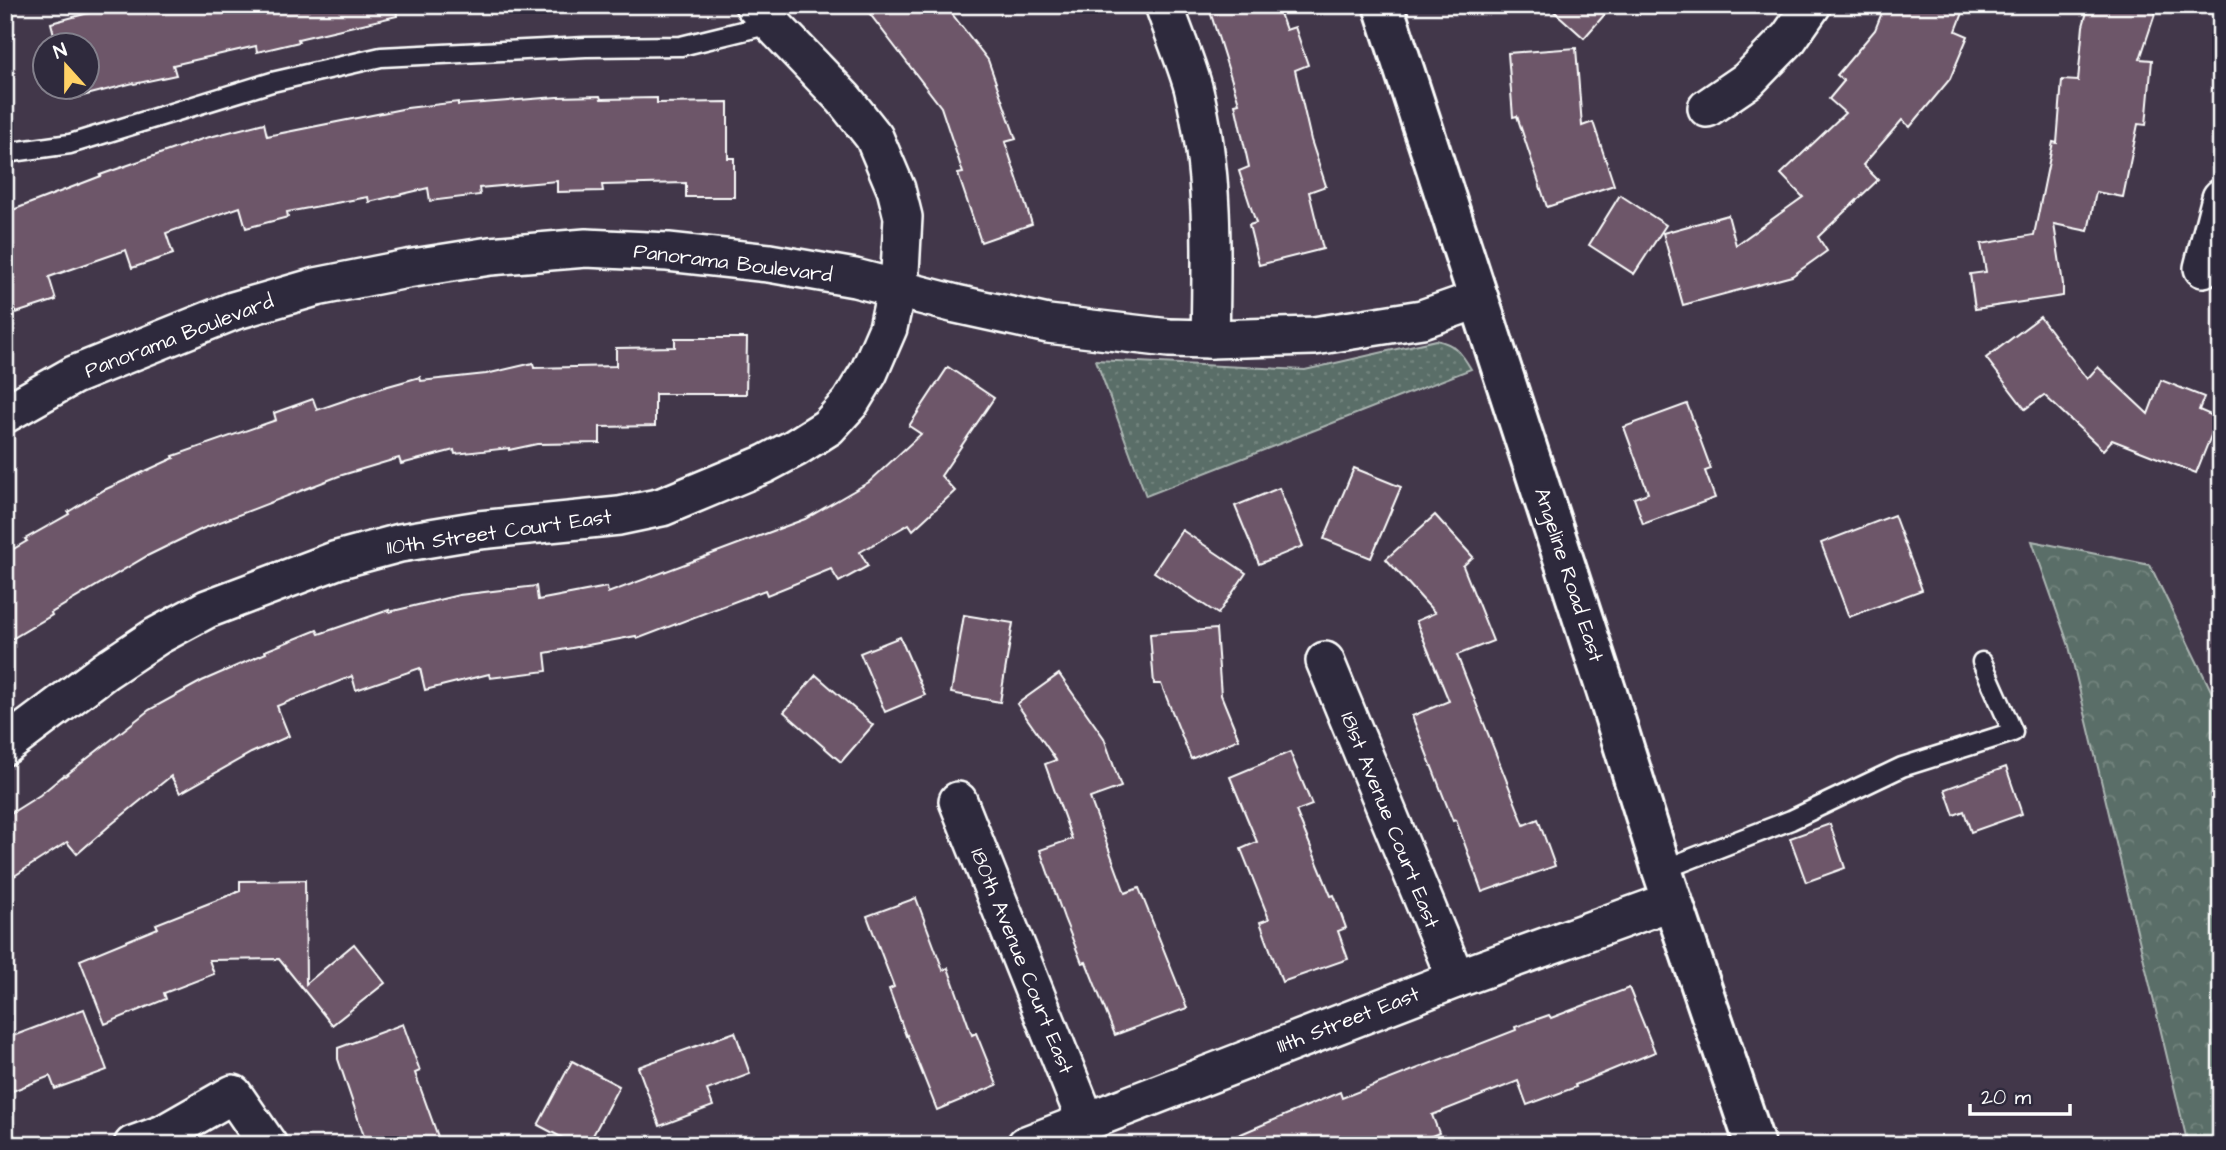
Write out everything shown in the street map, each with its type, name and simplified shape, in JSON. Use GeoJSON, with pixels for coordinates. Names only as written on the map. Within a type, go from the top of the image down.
{"type":"FeatureCollection","features":[{"type":"Feature","properties":{"kind":"street"},"geometry":{"type":"LineString","coordinates":[[1164,5],[1192,85],[1202,131],[1210,198],[1210,339]]}},
{"type":"Feature","properties":{"kind":"street","name":"Angeline Road East"},"geometry":{"type":"LineString","coordinates":[[1383,5],[1667,885],[1755,1145]]}},
{"type":"Feature","properties":{"kind":"street"},"geometry":{"type":"LineString","coordinates":[[1707,108],[1748,80],[1789,38],[1812,5]]}},
{"type":"Feature","properties":{"kind":"street","name":"110th Street Court East"},"geometry":{"type":"LineString","coordinates":[[5,746],[106,670],[157,636],[207,609],[337,559],[400,543],[479,530],[619,516],[662,507],[765,464],[828,427],[849,403],[869,372],[888,328],[900,272],[903,218],[895,189],[874,137],[844,99],[762,14]]}},
{"type":"Feature","properties":{"kind":"street"},"geometry":{"type":"LineString","coordinates":[[2203,268],[2221,198]]}},
{"type":"Feature","properties":{"kind":"street","name":"Panorama Boulevard"},"geometry":{"type":"LineString","coordinates":[[5,414],[74,375],[233,311],[329,285],[407,268],[490,256],[586,248],[668,252],[769,263],[855,278],[1048,324],[1168,338],[1314,336],[1422,319],[1479,299]]}},
{"type":"Feature","properties":{"kind":"street","name":"181st Avenue Court East"},"geometry":{"type":"LineString","coordinates":[[1325,661],[1456,979]]}},
{"type":"Feature","properties":{"kind":"street","name":"180th Avenue Court East"},"geometry":{"type":"LineString","coordinates":[[958,801],[1086,1121]]}},
{"type":"Feature","properties":{"kind":"street","name":"111th Street East"},"geometry":{"type":"LineString","coordinates":[[1026,1145],[1456,979],[1667,885]]}},
{"type":"Feature","properties":{"kind":"street"},"geometry":{"type":"LineString","coordinates":[[133,1145],[163,1134],[233,1094],[268,1145]]}},
{"type":"Feature","properties":{"kind":"lane"},"geometry":{"type":"LineString","coordinates":[[5,153],[70,144],[272,82],[381,57],[586,47],[681,46],[762,14]]}},
{"type":"Feature","properties":{"kind":"lane"},"geometry":{"type":"LineString","coordinates":[[1667,885],[1791,820],[1902,767],[2013,732],[1982,662]]}},
{"type":"Feature","properties":{"kind":"green space"},"geometry":{"type":"Polygon","coordinates":[[[1436,340],[1457,350],[1471,369],[1146,496],[1096,360],[1305,370],[1436,340]]]}},
{"type":"Feature","properties":{"kind":"green space"},"geometry":{"type":"Polygon","coordinates":[[[2032,541],[2150,565],[2221,711],[2221,1145],[2188,1145],[2069,646],[2032,541]]]}},
{"type":"Feature","properties":{"kind":"building"},"geometry":{"type":"Polygon","coordinates":[[[118,5],[396,5],[397,16],[298,39],[299,42],[257,52],[256,46],[173,65],[176,75],[102,91],[102,32],[53,32],[51,23],[118,5]]]}},
{"type":"Feature","properties":{"kind":"building"},"geometry":{"type":"Polygon","coordinates":[[[863,5],[945,5],[988,60],[1016,139],[1005,142],[1032,224],[981,242],[958,174],[963,173],[941,107],[863,5]]]}},
{"type":"Feature","properties":{"kind":"building"},"geometry":{"type":"Polygon","coordinates":[[[1208,5],[1277,5],[1286,30],[1295,27],[1308,65],[1295,70],[1311,140],[1326,186],[1309,192],[1323,249],[1259,265],[1249,225],[1256,223],[1239,171],[1249,167],[1235,104],[1239,103],[1208,5]]]}},
{"type":"Feature","properties":{"kind":"building"},"geometry":{"type":"Polygon","coordinates":[[[1547,5],[1613,5],[1584,38],[1547,5]]]}},
{"type":"Feature","properties":{"kind":"building"},"geometry":{"type":"Polygon","coordinates":[[[1885,5],[1966,5],[1956,31],[1968,36],[1950,79],[1910,127],[1902,120],[1863,165],[1878,180],[1818,237],[1827,251],[1792,276],[1683,305],[1663,233],[1728,215],[1736,245],[1803,197],[1781,174],[1845,113],[1829,99],[1844,81],[1837,75],[1875,30],[1885,5]]]}},
{"type":"Feature","properties":{"kind":"building"},"geometry":{"type":"Polygon","coordinates":[[[2089,5],[2158,5],[2140,59],[2152,60],[2146,125],[2138,124],[2123,197],[2096,192],[2088,231],[2054,224],[2063,296],[1975,309],[1970,274],[1986,272],[1981,244],[2034,235],[2053,142],[2057,143],[2062,80],[2078,81],[2083,26],[2089,5]]]}},
{"type":"Feature","properties":{"kind":"building"},"geometry":{"type":"Polygon","coordinates":[[[1576,48],[1582,126],[1593,122],[1614,185],[1547,207],[1517,116],[1513,117],[1508,53],[1576,48]]]}},
{"type":"Feature","properties":{"kind":"building"},"geometry":{"type":"Polygon","coordinates":[[[600,96],[601,99],[657,98],[657,103],[728,102],[728,158],[734,158],[734,197],[686,197],[686,183],[602,185],[603,191],[557,192],[557,181],[479,188],[480,195],[430,201],[428,188],[369,202],[368,197],[287,212],[288,217],[246,228],[240,207],[166,233],[173,254],[132,268],[126,250],[49,277],[56,300],[16,313],[5,281],[5,213],[100,175],[202,139],[264,123],[267,136],[407,108],[458,102],[458,105],[600,96]]]}},
{"type":"Feature","properties":{"kind":"building"},"geometry":{"type":"Polygon","coordinates":[[[1620,195],[1666,225],[1634,274],[1589,245],[1620,195]]]}},
{"type":"Feature","properties":{"kind":"building"},"geometry":{"type":"Polygon","coordinates":[[[2040,317],[2087,379],[2098,367],[2148,414],[2161,380],[2204,397],[2199,410],[2218,418],[2196,473],[2112,440],[2103,450],[2044,395],[2025,409],[1986,358],[2040,317]]]}},
{"type":"Feature","properties":{"kind":"building"},"geometry":{"type":"Polygon","coordinates":[[[675,338],[747,338],[746,394],[655,394],[655,426],[600,427],[600,443],[537,444],[509,450],[455,454],[454,450],[401,464],[399,458],[339,476],[202,529],[147,556],[5,643],[5,554],[104,490],[174,458],[173,456],[276,420],[274,413],[313,399],[317,410],[420,377],[421,381],[486,374],[533,363],[534,368],[616,366],[616,348],[675,347],[675,338]]]}},
{"type":"Feature","properties":{"kind":"building"},"geometry":{"type":"Polygon","coordinates":[[[948,367],[994,398],[941,476],[955,491],[913,530],[909,524],[860,552],[868,566],[839,582],[831,569],[767,595],[765,590],[637,639],[636,636],[545,653],[547,671],[490,678],[489,674],[425,690],[420,668],[356,690],[352,676],[277,706],[289,736],[251,753],[180,793],[171,776],[77,854],[67,842],[5,882],[5,817],[40,795],[149,710],[202,681],[317,630],[319,634],[389,610],[459,595],[536,586],[538,600],[607,587],[608,593],[805,519],[869,482],[921,434],[909,426],[948,367]]]}},
{"type":"Feature","properties":{"kind":"building"},"geometry":{"type":"Polygon","coordinates":[[[1687,404],[1711,469],[1705,471],[1715,498],[1643,524],[1634,498],[1648,493],[1624,427],[1687,404]]]}},
{"type":"Feature","properties":{"kind":"building"},"geometry":{"type":"Polygon","coordinates":[[[1354,468],[1401,487],[1371,558],[1324,539],[1354,468]]]}},
{"type":"Feature","properties":{"kind":"building"},"geometry":{"type":"Polygon","coordinates":[[[1279,488],[1303,546],[1259,564],[1235,506],[1279,488]]]}},
{"type":"Feature","properties":{"kind":"building"},"geometry":{"type":"Polygon","coordinates":[[[1435,515],[1473,557],[1463,566],[1493,641],[1457,655],[1524,825],[1538,819],[1555,866],[1482,892],[1456,820],[1453,821],[1412,716],[1449,701],[1416,621],[1435,613],[1386,559],[1435,515]]]}},
{"type":"Feature","properties":{"kind":"building"},"geometry":{"type":"Polygon","coordinates":[[[1894,515],[1922,590],[1849,617],[1821,543],[1894,515]]]}},
{"type":"Feature","properties":{"kind":"building"},"geometry":{"type":"Polygon","coordinates":[[[1182,530],[1246,573],[1218,614],[1154,572],[1182,530]]]}},
{"type":"Feature","properties":{"kind":"building"},"geometry":{"type":"Polygon","coordinates":[[[964,615],[1013,623],[1000,702],[951,693],[964,615]]]}},
{"type":"Feature","properties":{"kind":"building"},"geometry":{"type":"Polygon","coordinates":[[[1216,629],[1221,695],[1239,739],[1191,759],[1161,684],[1154,684],[1150,634],[1216,629]]]}},
{"type":"Feature","properties":{"kind":"building"},"geometry":{"type":"Polygon","coordinates":[[[900,637],[925,695],[885,712],[860,653],[900,637]]]}},
{"type":"Feature","properties":{"kind":"building"},"geometry":{"type":"Polygon","coordinates":[[[1059,674],[1104,738],[1121,787],[1090,798],[1125,893],[1139,888],[1187,1008],[1115,1035],[1086,962],[1082,963],[1040,850],[1072,839],[1045,764],[1056,760],[1017,704],[1059,674]]]}},
{"type":"Feature","properties":{"kind":"building"},"geometry":{"type":"Polygon","coordinates":[[[816,675],[873,725],[841,762],[784,712],[816,675]]]}},
{"type":"Feature","properties":{"kind":"building"},"geometry":{"type":"Polygon","coordinates":[[[1290,752],[1312,805],[1296,811],[1346,928],[1338,931],[1348,959],[1282,982],[1260,922],[1269,919],[1241,849],[1257,842],[1230,777],[1290,752]]]}},
{"type":"Feature","properties":{"kind":"building"},"geometry":{"type":"Polygon","coordinates":[[[2006,767],[2022,814],[1971,832],[1964,811],[1954,815],[1945,789],[2006,767]]]}},
{"type":"Feature","properties":{"kind":"building"},"geometry":{"type":"Polygon","coordinates":[[[1830,824],[1845,868],[1806,882],[1790,838],[1830,824]]]}},
{"type":"Feature","properties":{"kind":"building"},"geometry":{"type":"Polygon","coordinates":[[[305,880],[306,984],[354,944],[385,983],[332,1025],[279,959],[209,960],[214,974],[164,993],[166,999],[105,1024],[80,960],[158,928],[156,924],[240,891],[240,881],[305,880]]]}},
{"type":"Feature","properties":{"kind":"building"},"geometry":{"type":"Polygon","coordinates":[[[916,898],[943,970],[948,968],[972,1035],[976,1033],[997,1085],[937,1110],[889,989],[894,987],[867,916],[916,898]]]}},
{"type":"Feature","properties":{"kind":"building"},"geometry":{"type":"Polygon","coordinates":[[[1629,988],[1655,1052],[1575,1085],[1576,1087],[1527,1105],[1518,1081],[1432,1115],[1439,1133],[1410,1145],[1215,1145],[1340,1092],[1342,1098],[1516,1030],[1515,1027],[1549,1015],[1551,1018],[1629,988]]]}},
{"type":"Feature","properties":{"kind":"building"},"geometry":{"type":"Polygon","coordinates":[[[84,1009],[107,1070],[55,1089],[50,1076],[5,1094],[5,1039],[84,1009]]]}},
{"type":"Feature","properties":{"kind":"building"},"geometry":{"type":"Polygon","coordinates":[[[403,1024],[420,1071],[415,1073],[441,1145],[367,1145],[338,1059],[338,1048],[403,1024]]]}},
{"type":"Feature","properties":{"kind":"building"},"geometry":{"type":"Polygon","coordinates":[[[735,1032],[750,1074],[707,1090],[713,1106],[660,1126],[638,1067],[735,1032]]]}},
{"type":"Feature","properties":{"kind":"building"},"geometry":{"type":"Polygon","coordinates":[[[572,1061],[619,1086],[588,1145],[576,1145],[538,1125],[572,1061]]]}}]}
